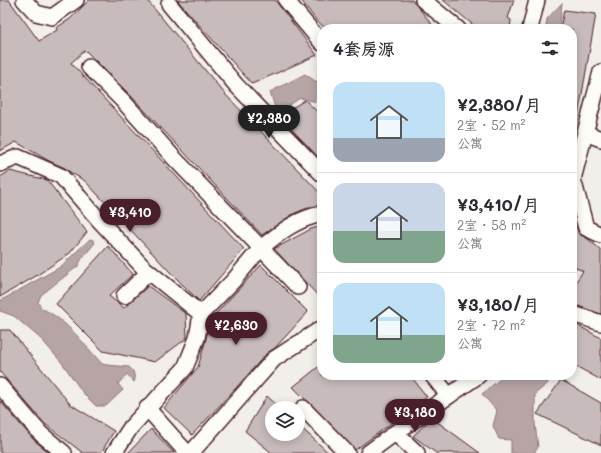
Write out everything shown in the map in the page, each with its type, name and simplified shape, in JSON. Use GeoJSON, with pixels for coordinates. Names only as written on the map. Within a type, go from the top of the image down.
{"type":"FeatureCollection","features":[{"type":"Feature","properties":{"kind":"street"},"geometry":{"type":"LineString","coordinates":[[24,0],[36,13],[52,17],[76,0]]}},
{"type":"Feature","properties":{"kind":"street"},"geometry":{"type":"LineString","coordinates":[[286,0],[317,37]]}},
{"type":"Feature","properties":{"kind":"street"},"geometry":{"type":"LineString","coordinates":[[423,0],[452,24]]}},
{"type":"Feature","properties":{"kind":"street"},"geometry":{"type":"LineString","coordinates":[[531,24],[537,0]]}},
{"type":"Feature","properties":{"kind":"street"},"geometry":{"type":"LineString","coordinates":[[169,4],[236,84],[317,169]]}},
{"type":"Feature","properties":{"kind":"street"},"geometry":{"type":"LineString","coordinates":[[89,67],[298,287]]}},
{"type":"Feature","properties":{"kind":"street"},"geometry":{"type":"LineString","coordinates":[[577,164],[601,72]]}},
{"type":"Feature","properties":{"kind":"street"},"geometry":{"type":"LineString","coordinates":[[585,133],[601,140]]}},
{"type":"Feature","properties":{"kind":"street"},"geometry":{"type":"LineString","coordinates":[[0,164],[18,157],[61,176],[99,220],[150,272],[200,314]]}},
{"type":"Feature","properties":{"kind":"street"},"geometry":{"type":"LineString","coordinates":[[577,194],[586,228],[601,235]]}},
{"type":"Feature","properties":{"kind":"street"},"geometry":{"type":"LineString","coordinates":[[114,453],[130,427],[185,368],[197,338],[200,314],[233,281],[261,248],[283,230],[317,215]]}},
{"type":"Feature","properties":{"kind":"street"},"geometry":{"type":"LineString","coordinates":[[124,296],[150,272]]}},
{"type":"Feature","properties":{"kind":"street"},"geometry":{"type":"LineString","coordinates":[[577,315],[601,323]]}},
{"type":"Feature","properties":{"kind":"street"},"geometry":{"type":"LineString","coordinates":[[191,453],[274,359],[317,331]]}},
{"type":"Feature","properties":{"kind":"street"},"geometry":{"type":"LineString","coordinates":[[436,380],[449,396]]}},
{"type":"Feature","properties":{"kind":"street"},"geometry":{"type":"LineString","coordinates":[[368,453],[394,432],[472,380]]}},
{"type":"Feature","properties":{"kind":"street"},"geometry":{"type":"LineString","coordinates":[[0,386],[41,434],[64,453]]}},
{"type":"Feature","properties":{"kind":"street"},"geometry":{"type":"LineString","coordinates":[[147,408],[187,453]]}},
{"type":"Feature","properties":{"kind":"street"},"geometry":{"type":"LineString","coordinates":[[305,410],[347,453]]}},
{"type":"Feature","properties":{"kind":"street"},"geometry":{"type":"LineString","coordinates":[[394,432],[417,453]]}},
{"type":"Feature","properties":{"kind":"shaded area"},"geometry":{"type":"Polygon","coordinates":[[[562,3],[560,24],[546,24],[547,19],[562,3]]]}},
{"type":"Feature","properties":{"kind":"shaded area"},"geometry":{"type":"Polygon","coordinates":[[[305,74],[317,81],[317,102],[300,98],[281,111],[276,110],[270,92],[305,74]]]}},
{"type":"Feature","properties":{"kind":"shaded area"},"geometry":{"type":"Polygon","coordinates":[[[90,239],[95,243],[82,258],[78,266],[41,295],[38,302],[41,308],[67,325],[102,364],[129,367],[133,371],[135,379],[134,382],[127,374],[118,384],[123,390],[106,406],[96,406],[83,393],[63,364],[42,340],[14,316],[0,311],[0,301],[60,267],[90,239]]]}},
{"type":"Feature","properties":{"kind":"shaded area"},"geometry":{"type":"Polygon","coordinates":[[[499,380],[547,380],[548,383],[535,394],[535,424],[538,447],[534,453],[511,453],[511,440],[499,439],[493,426],[497,411],[482,394],[499,380]]]}},
{"type":"Feature","properties":{"kind":"building"},"geometry":{"type":"Polygon","coordinates":[[[0,0],[9,0],[39,41],[57,30],[56,28],[70,19],[89,0],[147,0],[225,94],[317,190],[317,206],[293,214],[262,235],[130,95],[85,50],[71,63],[244,249],[199,301],[85,181],[65,168],[51,162],[16,142],[0,151],[0,0]]]}},
{"type":"Feature","properties":{"kind":"building"},"geometry":{"type":"Polygon","coordinates":[[[177,0],[275,0],[317,55],[252,84],[177,0]]]}},
{"type":"Feature","properties":{"kind":"building"},"geometry":{"type":"Polygon","coordinates":[[[301,0],[412,0],[432,24],[320,24],[301,0]]]}},
{"type":"Feature","properties":{"kind":"building"},"geometry":{"type":"Polygon","coordinates":[[[443,0],[514,0],[508,18],[511,20],[511,24],[472,24],[443,0]]]}},
{"type":"Feature","properties":{"kind":"building"},"geometry":{"type":"Polygon","coordinates":[[[564,10],[596,14],[577,122],[577,24],[561,24],[564,10]]]}},
{"type":"Feature","properties":{"kind":"building"},"geometry":{"type":"Polygon","coordinates":[[[305,100],[317,111],[317,156],[279,116],[305,100]]]}},
{"type":"Feature","properties":{"kind":"building"},"geometry":{"type":"Polygon","coordinates":[[[10,171],[47,180],[87,232],[70,253],[36,276],[0,297],[0,177],[10,171]]]}},
{"type":"Feature","properties":{"kind":"building"},"geometry":{"type":"Polygon","coordinates":[[[317,227],[317,295],[274,249],[311,229],[317,227]]]}},
{"type":"Feature","properties":{"kind":"building"},"geometry":{"type":"Polygon","coordinates":[[[577,228],[579,234],[588,239],[601,250],[601,314],[577,306],[577,280],[583,271],[577,268],[577,228]]]}},
{"type":"Feature","properties":{"kind":"building"},"geometry":{"type":"Polygon","coordinates":[[[108,246],[133,274],[109,296],[124,308],[148,286],[186,314],[187,338],[155,362],[103,351],[56,304],[108,246]]]}},
{"type":"Feature","properties":{"kind":"building"},"geometry":{"type":"Polygon","coordinates":[[[261,265],[308,312],[275,348],[267,353],[192,435],[164,408],[198,367],[206,339],[209,321],[261,265]]]}},
{"type":"Feature","properties":{"kind":"building"},"geometry":{"type":"Polygon","coordinates":[[[577,325],[601,338],[601,380],[577,367],[577,325]]]}},
{"type":"Feature","properties":{"kind":"building"},"geometry":{"type":"Polygon","coordinates":[[[0,330],[10,330],[70,404],[114,431],[101,453],[83,453],[45,424],[0,372],[0,330]]]}},
{"type":"Feature","properties":{"kind":"building"},"geometry":{"type":"Polygon","coordinates":[[[317,368],[317,380],[414,380],[427,397],[355,450],[293,387],[317,368]]]}},
{"type":"Feature","properties":{"kind":"building"},"geometry":{"type":"Polygon","coordinates":[[[561,380],[601,403],[601,445],[537,414],[561,380]]]}},
{"type":"Feature","properties":{"kind":"building"},"geometry":{"type":"Polygon","coordinates":[[[267,396],[272,401],[265,401],[265,441],[305,441],[305,431],[329,453],[272,453],[245,431],[267,396]]]}},
{"type":"Feature","properties":{"kind":"building"},"geometry":{"type":"Polygon","coordinates":[[[0,401],[34,440],[50,453],[0,453],[0,401]]]}},
{"type":"Feature","properties":{"kind":"building"},"geometry":{"type":"Polygon","coordinates":[[[432,418],[480,453],[436,453],[413,436],[432,418]]]}},
{"type":"Feature","properties":{"kind":"building"},"geometry":{"type":"Polygon","coordinates":[[[151,429],[174,453],[128,453],[151,429]]]}}]}
